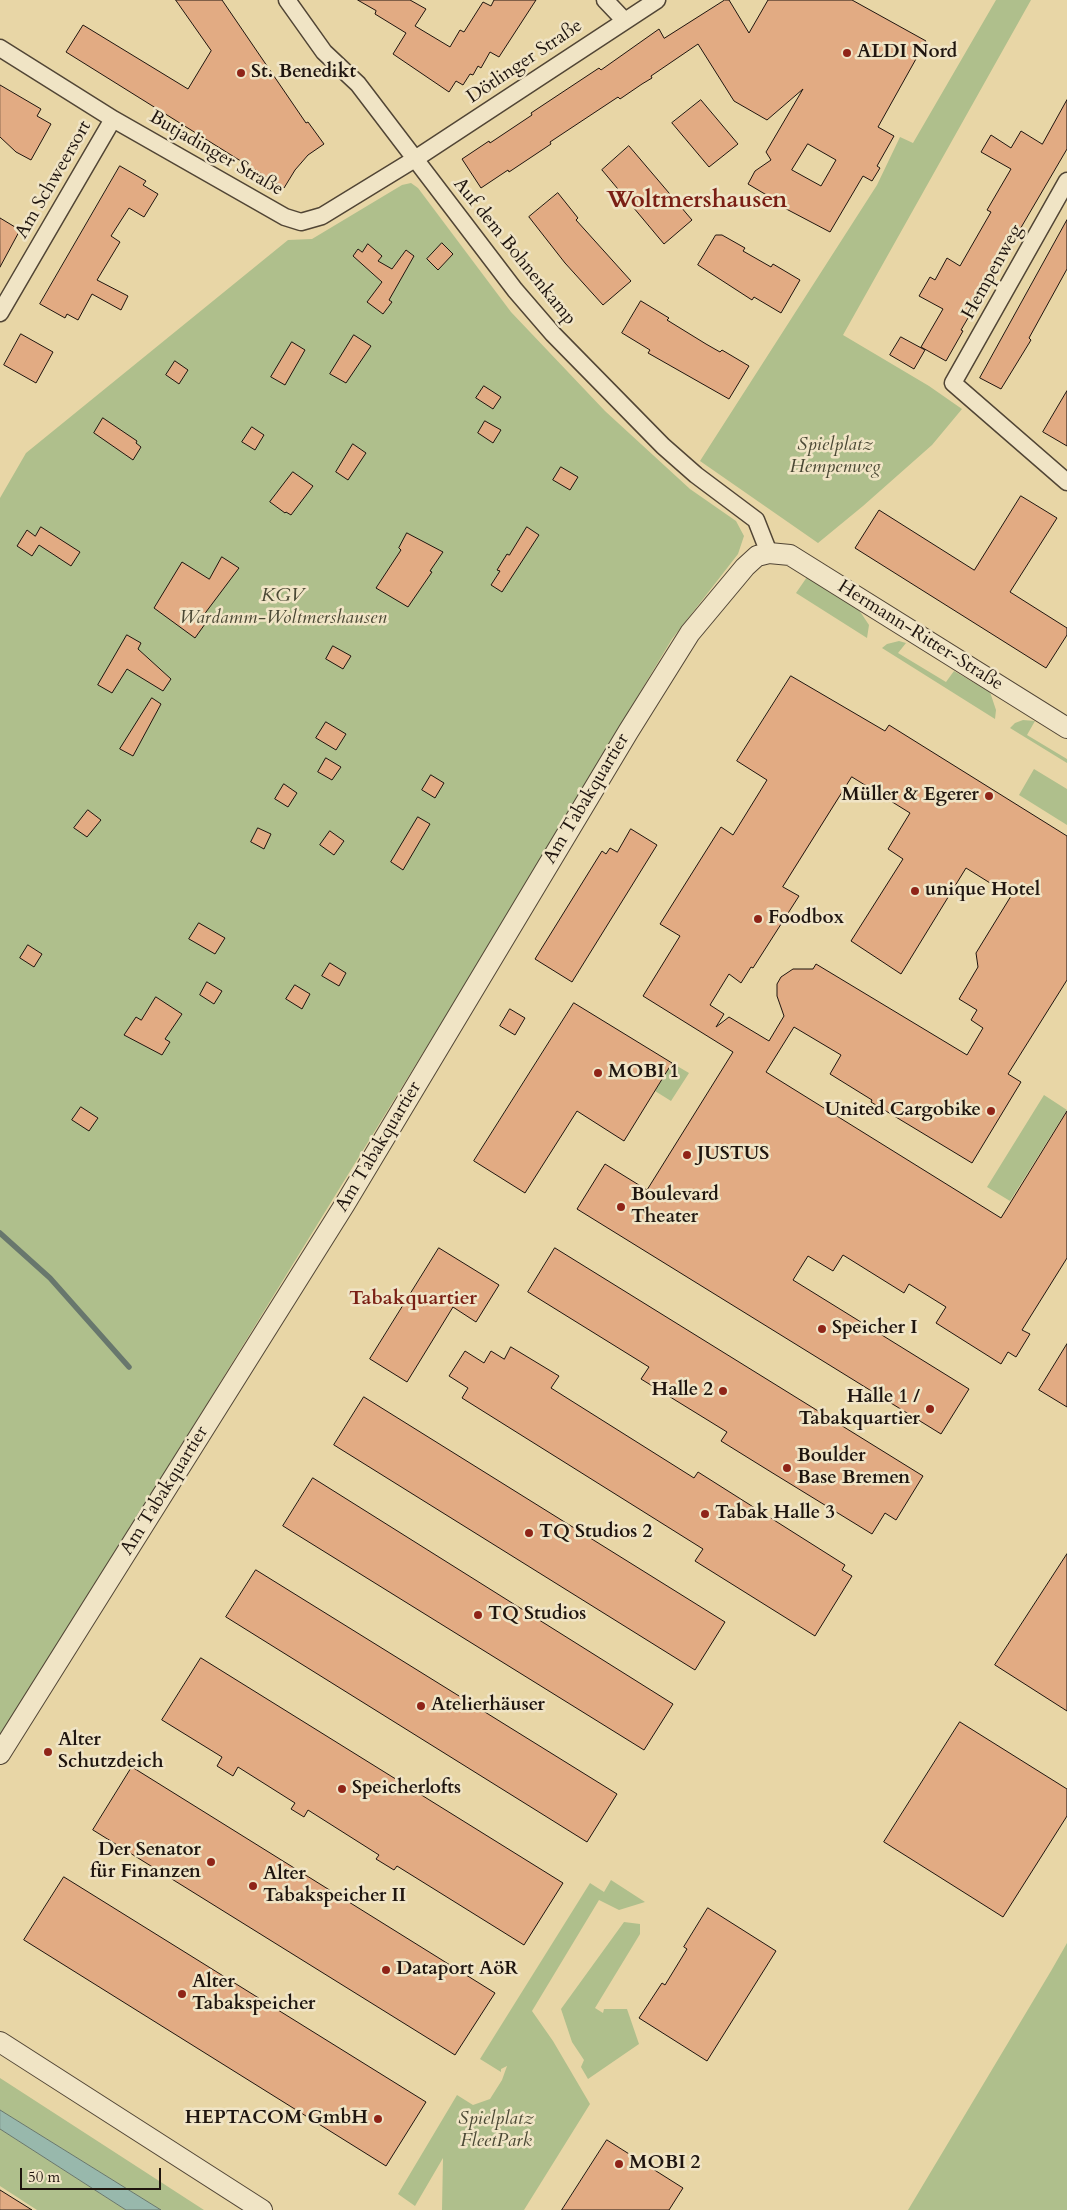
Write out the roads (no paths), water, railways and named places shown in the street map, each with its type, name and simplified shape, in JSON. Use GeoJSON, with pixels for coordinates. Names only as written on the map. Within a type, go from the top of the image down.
{"type":"FeatureCollection","features":[{"type":"Feature","properties":{"kind":"street","name":"Auf dem Bohnenkamp"},"geometry":{"type":"LineString","coordinates":[[287,0],[324,52],[358,84],[515,290],[553,334],[663,446],[696,475],[756,520],[770,553]]}},
{"type":"Feature","properties":{"kind":"street"},"geometry":{"type":"LineString","coordinates":[[605,0],[624,20]]}},
{"type":"Feature","properties":{"kind":"street","name":"Dötlinger Straße"},"geometry":{"type":"LineString","coordinates":[[415,159],[657,0]]}},
{"type":"Feature","properties":{"kind":"street","name":"Butjadinger Straße"},"geometry":{"type":"LineString","coordinates":[[0,48],[113,119],[285,217],[301,222],[322,216],[415,159]]}},
{"type":"Feature","properties":{"kind":"street","name":"Am Schweersort"},"geometry":{"type":"LineString","coordinates":[[0,313],[113,119]]}},
{"type":"Feature","properties":{"kind":"street","name":"Hempenweg"},"geometry":{"type":"LineString","coordinates":[[1067,180],[953,383],[1067,481]]}},
{"type":"Feature","properties":{"kind":"street","name":"Hermann-Ritter-Straße"},"geometry":{"type":"LineString","coordinates":[[770,553],[790,555],[1067,728]]}},
{"type":"Feature","properties":{"kind":"street","name":"Am Tabakquartier"},"geometry":{"type":"LineString","coordinates":[[0,1754],[344,1204],[628,732],[690,633],[745,566],[757,556],[770,553]]}},
{"type":"Feature","properties":{"kind":"street"},"geometry":{"type":"LineString","coordinates":[[0,2042],[262,2210]]}},
{"type":"Feature","properties":{"kind":"waterway"},"geometry":{"type":"LineString","coordinates":[[0,1233],[50,1278],[129,1367]]}},
{"type":"Feature","properties":{"kind":"place","name":"ALDI Nord"},"geometry":{"type":"Point","coordinates":[847,53]}},
{"type":"Feature","properties":{"kind":"place","name":"St. Benedikt"},"geometry":{"type":"Point","coordinates":[241,73]}},
{"type":"Feature","properties":{"kind":"place","name":"Müller & Egerer"},"geometry":{"type":"Point","coordinates":[989,796]}},
{"type":"Feature","properties":{"kind":"place","name":"unique Hotel"},"geometry":{"type":"Point","coordinates":[915,891]}},
{"type":"Feature","properties":{"kind":"place","name":"Foodbox"},"geometry":{"type":"Point","coordinates":[758,919]}},
{"type":"Feature","properties":{"kind":"place","name":"MOBI 1"},"geometry":{"type":"Point","coordinates":[598,1073]}},
{"type":"Feature","properties":{"kind":"place","name":"United Cargobike"},"geometry":{"type":"Point","coordinates":[991,1111]}},
{"type":"Feature","properties":{"kind":"place","name":"JUSTUS"},"geometry":{"type":"Point","coordinates":[687,1155]}},
{"type":"Feature","properties":{"kind":"place","name":"Boulevard Theater"},"geometry":{"type":"Point","coordinates":[621,1207]}},
{"type":"Feature","properties":{"kind":"place","name":"Speicher I"},"geometry":{"type":"Point","coordinates":[822,1329]}},
{"type":"Feature","properties":{"kind":"place","name":"Halle 2"},"geometry":{"type":"Point","coordinates":[723,1391]}},
{"type":"Feature","properties":{"kind":"place","name":"Halle 1 / Tabakquartier"},"geometry":{"type":"Point","coordinates":[930,1409]}},
{"type":"Feature","properties":{"kind":"place","name":"Boulder Base Bremen"},"geometry":{"type":"Point","coordinates":[787,1468]}},
{"type":"Feature","properties":{"kind":"place","name":"Tabak Halle 3"},"geometry":{"type":"Point","coordinates":[705,1514]}},
{"type":"Feature","properties":{"kind":"place","name":"TQ Studios 2"},"geometry":{"type":"Point","coordinates":[529,1533]}},
{"type":"Feature","properties":{"kind":"place","name":"TQ Studios"},"geometry":{"type":"Point","coordinates":[478,1615]}},
{"type":"Feature","properties":{"kind":"place","name":"Atelierhäuser"},"geometry":{"type":"Point","coordinates":[421,1706]}},
{"type":"Feature","properties":{"kind":"place","name":"Alter Schutzdeich"},"geometry":{"type":"Point","coordinates":[48,1752]}},
{"type":"Feature","properties":{"kind":"place","name":"Speicherlofts"},"geometry":{"type":"Point","coordinates":[342,1789]}},
{"type":"Feature","properties":{"kind":"place","name":"Der Senator für Finanzen"},"geometry":{"type":"Point","coordinates":[211,1862]}},
{"type":"Feature","properties":{"kind":"place","name":"Alter Tabakspeicher II"},"geometry":{"type":"Point","coordinates":[253,1886]}},
{"type":"Feature","properties":{"kind":"place","name":"Dataport AöR"},"geometry":{"type":"Point","coordinates":[386,1970]}},
{"type":"Feature","properties":{"kind":"place","name":"Alter Tabakspeicher"},"geometry":{"type":"Point","coordinates":[182,1994]}},
{"type":"Feature","properties":{"kind":"place","name":"HEPTACOM GmbH"},"geometry":{"type":"Point","coordinates":[378,2119]}},
{"type":"Feature","properties":{"kind":"place","name":"MOBI 2"},"geometry":{"type":"Point","coordinates":[619,2164]}},
{"type":"Feature","properties":{"kind":"district","name":"Woltmershausen"},"geometry":{"type":"Point","coordinates":[697,201]}},
{"type":"Feature","properties":{"kind":"district","name":"Tabakquartier"},"geometry":{"type":"Point","coordinates":[413,1299]}},
{"type":"Feature","properties":{"kind":"park label","name":"Spielplatz Hempenweg"},"geometry":{"type":"Point","coordinates":[835,457]}},
{"type":"Feature","properties":{"kind":"park label","name":"KGV Wardamm-Woltmershausen"},"geometry":{"type":"Point","coordinates":[283,608]}},
{"type":"Feature","properties":{"kind":"park label","name":"Spielplatz FleetPark"},"geometry":{"type":"Point","coordinates":[496,2131]}}]}
